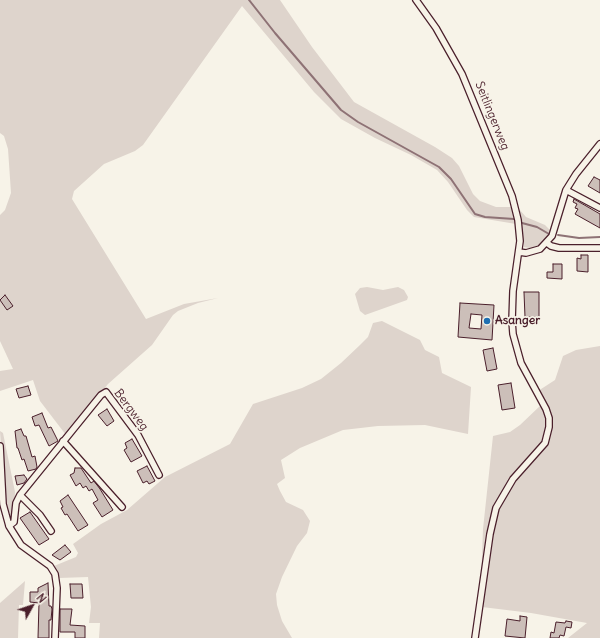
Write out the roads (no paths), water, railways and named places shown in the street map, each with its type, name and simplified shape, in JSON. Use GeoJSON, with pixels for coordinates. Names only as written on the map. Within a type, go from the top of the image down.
{"type":"FeatureCollection","features":[{"type":"Feature","properties":{"kind":"street","name":"Seitlingerweg"},"geometry":{"type":"LineString","coordinates":[[416,0],[436,28],[451,53],[473,99],[516,209],[519,231],[519,252],[513,291],[513,334],[526,376],[546,409],[549,427],[545,443],[513,479],[496,508],[490,534],[475,638]]}},
{"type":"Feature","properties":{"kind":"street"},"geometry":{"type":"LineString","coordinates":[[519,252],[533,252],[540,249],[547,243],[556,227],[562,198],[566,190],[576,174],[600,144]]}},
{"type":"Feature","properties":{"kind":"street"},"geometry":{"type":"LineString","coordinates":[[566,190],[600,208]]}},
{"type":"Feature","properties":{"kind":"street"},"geometry":{"type":"LineString","coordinates":[[547,243],[551,246],[559,248],[600,248]]}},
{"type":"Feature","properties":{"kind":"street","name":"Bergweg"},"geometry":{"type":"LineString","coordinates":[[9,526],[14,522],[16,503],[20,495],[63,441],[106,392],[138,435],[159,475]]}},
{"type":"Feature","properties":{"kind":"street"},"geometry":{"type":"LineString","coordinates":[[63,441],[122,507]]}},
{"type":"Feature","properties":{"kind":"street"},"geometry":{"type":"LineString","coordinates":[[0,446],[3,504],[9,526],[21,545],[50,566],[55,574],[57,588],[55,638]]}},
{"type":"Feature","properties":{"kind":"street"},"geometry":{"type":"LineString","coordinates":[[20,495],[40,515],[51,531]]}},
{"type":"Feature","properties":{"kind":"waterway"},"geometry":{"type":"LineString","coordinates":[[249,0],[275,33],[341,110],[358,122],[439,167],[451,179],[475,214],[485,217],[514,219]]}},
{"type":"Feature","properties":{"kind":"waterway"},"geometry":{"type":"LineString","coordinates":[[522,223],[537,227],[549,234]]}},
{"type":"Feature","properties":{"kind":"waterway"},"geometry":{"type":"LineString","coordinates":[[558,235],[579,238],[600,237]]}},
{"type":"Feature","properties":{"kind":"place","name":"Asanger"},"geometry":{"type":"Point","coordinates":[487,321]}}]}
